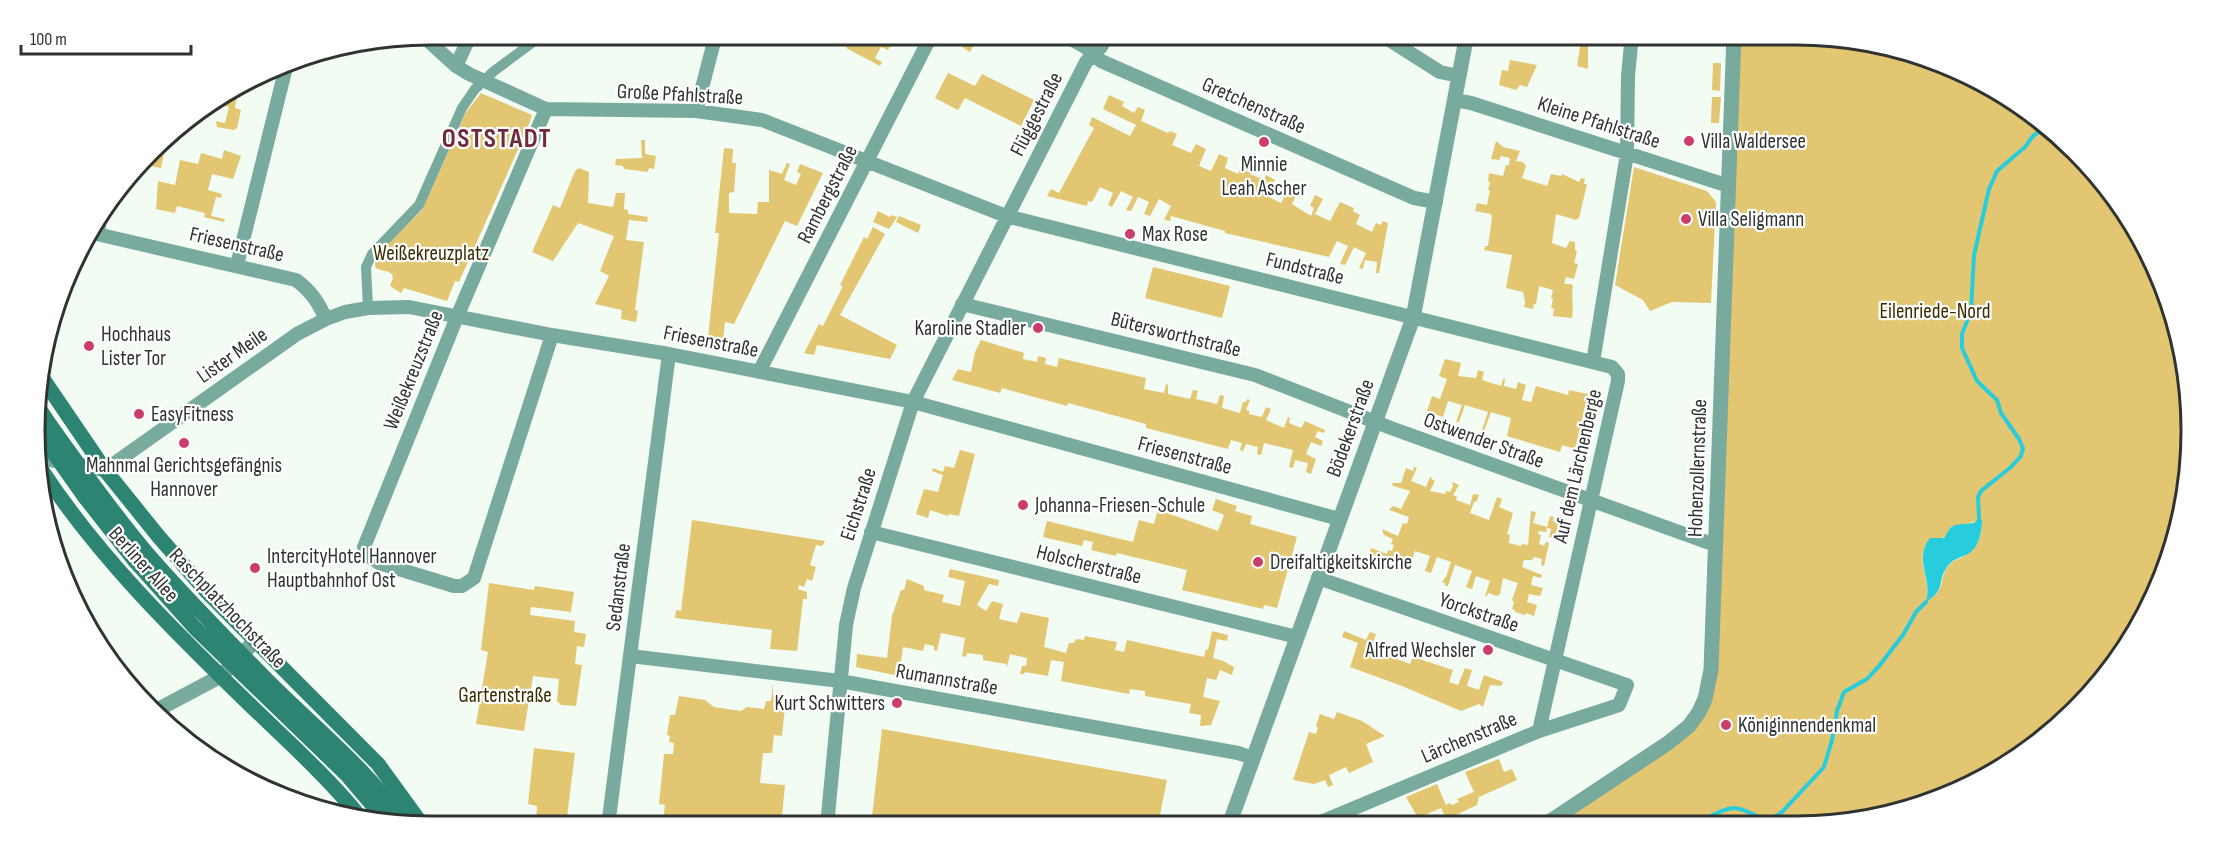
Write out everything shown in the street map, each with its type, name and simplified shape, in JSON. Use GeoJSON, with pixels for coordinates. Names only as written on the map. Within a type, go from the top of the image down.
{"type":"FeatureCollection","features":[{"type":"Feature","properties":{"kind":"main road","name":"Berliner Allee"},"geometry":{"type":"LineString","coordinates":[[48,386],[105,470],[159,537],[207,592],[378,764],[415,815]]}},
{"type":"Feature","properties":{"kind":"main road","name":"Raschplatzhochstraße"},"geometry":{"type":"LineString","coordinates":[[46,417],[93,486],[145,551],[195,607],[270,683],[357,765],[398,814]]}},
{"type":"Feature","properties":{"kind":"main road","name":"Raschplatzhochstraße"},"geometry":{"type":"LineString","coordinates":[[45,442],[135,561],[260,693],[346,774],[379,813]]}},
{"type":"Feature","properties":{"kind":"main road","name":"Berliner Allee"},"geometry":{"type":"LineString","coordinates":[[48,476],[115,567],[331,784],[352,808]]}},
{"type":"Feature","properties":{"kind":"main road","name":"Berliner Allee"},"geometry":{"type":"LineString","coordinates":[[221,676],[244,668],[261,666],[275,670],[322,706]]}},
{"type":"Feature","properties":{"kind":"street","name":"Große Pfahlstraße"},"geometry":{"type":"LineString","coordinates":[[433,45],[456,66],[483,81],[546,109],[696,111],[762,120],[1006,216]]}},
{"type":"Feature","properties":{"kind":"street"},"geometry":{"type":"LineString","coordinates":[[456,66],[466,45]]}},
{"type":"Feature","properties":{"kind":"street"},"geometry":{"type":"LineString","coordinates":[[368,308],[366,267],[372,254],[419,205],[462,108],[483,81],[528,45]]}},
{"type":"Feature","properties":{"kind":"street"},"geometry":{"type":"LineString","coordinates":[[696,111],[713,45]]}},
{"type":"Feature","properties":{"kind":"street","name":"Rambergstraße"},"geometry":{"type":"LineString","coordinates":[[759,372],[926,45]]}},
{"type":"Feature","properties":{"kind":"street","name":"Gretchenstraße"},"geometry":{"type":"LineString","coordinates":[[1081,45],[1101,61],[1403,194],[1436,202]]}},
{"type":"Feature","properties":{"kind":"street","name":"Flüggestraße"},"geometry":{"type":"LineString","coordinates":[[1006,216],[1086,62],[1102,45]]}},
{"type":"Feature","properties":{"kind":"street"},"geometry":{"type":"LineString","coordinates":[[1397,45],[1440,72],[1459,76]]}},
{"type":"Feature","properties":{"kind":"street","name":"Bödekerstraße"},"geometry":{"type":"LineString","coordinates":[[1232,816],[1413,318],[1465,45]]}},
{"type":"Feature","properties":{"kind":"street","name":"Auf dem Lärchenberge"},"geometry":{"type":"LineString","coordinates":[[1539,730],[1618,381],[1618,375],[1612,367],[1593,362],[1627,154],[1628,76],[1631,45]]}},
{"type":"Feature","properties":{"kind":"street","name":"Hohenzollernstraße"},"geometry":{"type":"LineString","coordinates":[[1558,816],[1668,743],[1689,726],[1699,712],[1707,691],[1710,670],[1734,45]]}},
{"type":"Feature","properties":{"kind":"street"},"geometry":{"type":"LineString","coordinates":[[237,265],[284,73]]}},
{"type":"Feature","properties":{"kind":"street","name":"Kleine Pfahlstraße"},"geometry":{"type":"LineString","coordinates":[[1455,100],[1471,103],[1729,186]]}},
{"type":"Feature","properties":{"kind":"street","name":"Weißekreuzstraße"},"geometry":{"type":"LineString","coordinates":[[546,109],[457,317],[364,546],[370,557],[379,563],[454,586],[462,586],[474,578],[552,335]]}},
{"type":"Feature","properties":{"kind":"street","name":"Eichstraße"},"geometry":{"type":"LineString","coordinates":[[828,816],[846,625],[854,588],[913,402],[1006,216]]}},
{"type":"Feature","properties":{"kind":"street","name":"Fundstraße"},"geometry":{"type":"LineString","coordinates":[[1006,216],[1593,362]]}},
{"type":"Feature","properties":{"kind":"street","name":"Friesenstraße"},"geometry":{"type":"LineString","coordinates":[[99,234],[296,280],[317,300],[326,319],[345,312],[368,308],[409,308],[669,354],[913,402],[1340,519]]}},
{"type":"Feature","properties":{"kind":"street","name":"Bütersworthstraße"},"geometry":{"type":"LineString","coordinates":[[962,304],[1256,375],[1374,422]]}},
{"type":"Feature","properties":{"kind":"street","name":"Lister Meile"},"geometry":{"type":"LineString","coordinates":[[105,470],[297,334],[326,319]]}},
{"type":"Feature","properties":{"kind":"street","name":"Sedanstraße"},"geometry":{"type":"LineString","coordinates":[[609,816],[669,354]]}},
{"type":"Feature","properties":{"kind":"street","name":"Ostwender Straße"},"geometry":{"type":"LineString","coordinates":[[1374,422],[1715,545]]}},
{"type":"Feature","properties":{"kind":"street"},"geometry":{"type":"LineString","coordinates":[[47,468],[105,470]]}},
{"type":"Feature","properties":{"kind":"street","name":"Holscherstraße"},"geometry":{"type":"LineString","coordinates":[[871,532],[1297,637]]}},
{"type":"Feature","properties":{"kind":"street","name":"Yorckstraße"},"geometry":{"type":"LineString","coordinates":[[1318,578],[1627,685]]}},
{"type":"Feature","properties":{"kind":"street"},"geometry":{"type":"LineString","coordinates":[[162,707],[221,676],[255,641]]}},
{"type":"Feature","properties":{"kind":"street","name":"Rumannstraße"},"geometry":{"type":"LineString","coordinates":[[630,656],[840,681],[1238,753],[1253,758]]}},
{"type":"Feature","properties":{"kind":"street","name":"Lärchenstraße"},"geometry":{"type":"LineString","coordinates":[[1335,816],[1539,730],[1619,705],[1627,685]]}},
{"type":"Feature","properties":{"kind":"green space"},"geometry":{"type":"Polygon","coordinates":[[[848,45],[891,45],[888,50],[881,47],[875,58],[882,62],[880,66],[846,48],[848,45]]]}},
{"type":"Feature","properties":{"kind":"green space"},"geometry":{"type":"Polygon","coordinates":[[[963,45],[974,45],[970,52],[962,47],[963,45]]]}},
{"type":"Feature","properties":{"kind":"green space"},"geometry":{"type":"Polygon","coordinates":[[[1580,45],[1588,45],[1588,69],[1577,66],[1580,45]]]}},
{"type":"Feature","properties":{"kind":"green space","name":"Eilenriede-Nord"},"geometry":{"type":"Polygon","coordinates":[[[1734,45],[1846,48],[1895,58],[1943,74],[2010,110],[2068,158],[2116,216],[2152,283],[2174,355],[2181,430],[2174,506],[2152,578],[2116,645],[2068,703],[2010,751],[1943,787],[1871,809],[1821,815],[1558,816],[1668,743],[1705,699],[1734,45]],[[1982,520],[1950,528],[1944,537],[1935,538],[1927,545],[1923,559],[1927,583],[1926,601],[1940,589],[1950,564],[1972,551],[1979,539],[1982,520]]]}},
{"type":"Feature","properties":{"kind":"green space"},"geometry":{"type":"Polygon","coordinates":[[[1510,60],[1537,65],[1527,87],[1520,85],[1516,90],[1499,85],[1502,70],[1508,71],[1510,60]]]}},
{"type":"Feature","properties":{"kind":"green space"},"geometry":{"type":"Polygon","coordinates":[[[1713,63],[1721,63],[1720,91],[1712,90],[1713,63]]]}},
{"type":"Feature","properties":{"kind":"green space"},"geometry":{"type":"Polygon","coordinates":[[[948,73],[975,86],[982,74],[1034,100],[1021,126],[965,98],[958,110],[935,98],[948,73]]]}},
{"type":"Feature","properties":{"kind":"green space","name":"Weißekreuzplatz"},"geometry":{"type":"Polygon","coordinates":[[[481,93],[532,115],[528,127],[459,282],[455,281],[447,301],[404,288],[401,293],[390,286],[392,274],[375,267],[376,255],[422,210],[466,112],[481,93]]]}},
{"type":"Feature","properties":{"kind":"green space"},"geometry":{"type":"Polygon","coordinates":[[[1109,95],[1124,102],[1122,106],[1134,113],[1138,107],[1145,110],[1141,121],[1168,133],[1170,131],[1177,134],[1172,145],[1191,153],[1196,144],[1206,149],[1199,166],[1211,171],[1219,154],[1228,158],[1225,168],[1238,174],[1243,164],[1252,169],[1250,174],[1264,180],[1266,175],[1275,180],[1267,196],[1281,203],[1290,186],[1293,187],[1296,182],[1301,185],[1292,204],[1311,216],[1314,208],[1310,206],[1315,195],[1323,199],[1315,214],[1330,221],[1340,202],[1354,208],[1353,211],[1360,215],[1356,224],[1372,232],[1376,223],[1381,225],[1383,221],[1388,223],[1379,273],[1376,273],[1377,262],[1365,260],[1363,269],[1359,268],[1366,253],[1354,247],[1345,265],[1340,264],[1348,246],[1337,241],[1329,257],[1225,233],[1225,231],[1171,216],[1170,221],[1164,220],[1171,206],[1159,199],[1150,216],[1144,214],[1149,202],[1138,197],[1131,211],[1126,210],[1133,197],[1121,191],[1112,207],[1108,205],[1113,193],[1100,187],[1092,202],[1088,201],[1087,206],[1047,196],[1051,189],[1059,193],[1094,128],[1089,125],[1092,117],[1130,136],[1136,125],[1103,109],[1109,95]]]}},
{"type":"Feature","properties":{"kind":"green space"},"geometry":{"type":"Polygon","coordinates":[[[1712,97],[1721,97],[1719,123],[1711,123],[1712,97]]]}},
{"type":"Feature","properties":{"kind":"green space"},"geometry":{"type":"Polygon","coordinates":[[[237,98],[235,108],[241,110],[237,128],[234,130],[217,127],[216,121],[225,123],[229,107],[224,105],[237,98]]]}},
{"type":"Feature","properties":{"kind":"green space"},"geometry":{"type":"Polygon","coordinates":[[[641,140],[645,140],[645,154],[656,156],[654,169],[649,168],[648,172],[624,169],[623,166],[615,165],[616,159],[642,158],[641,140]]]}},
{"type":"Feature","properties":{"kind":"green space"},"geometry":{"type":"Polygon","coordinates":[[[1496,141],[1503,147],[1520,151],[1516,161],[1523,162],[1526,166],[1522,178],[1547,186],[1551,174],[1561,176],[1562,174],[1579,182],[1581,178],[1585,179],[1584,184],[1587,184],[1579,218],[1576,220],[1556,214],[1552,243],[1566,248],[1570,241],[1575,242],[1577,252],[1574,263],[1578,264],[1574,279],[1566,277],[1564,284],[1573,286],[1572,318],[1553,316],[1554,309],[1551,308],[1553,299],[1551,298],[1553,290],[1539,286],[1533,309],[1524,307],[1523,292],[1506,288],[1512,255],[1484,250],[1485,246],[1488,246],[1492,218],[1491,214],[1475,211],[1477,203],[1487,205],[1490,190],[1488,190],[1489,173],[1503,176],[1510,158],[1501,156],[1499,160],[1491,159],[1496,141]]]}},
{"type":"Feature","properties":{"kind":"green space"},"geometry":{"type":"Polygon","coordinates":[[[724,148],[733,149],[732,163],[736,163],[734,192],[729,193],[729,213],[757,214],[758,202],[769,202],[769,170],[782,174],[787,163],[790,164],[784,180],[796,185],[801,174],[797,172],[800,164],[823,173],[797,226],[785,221],[734,324],[725,322],[722,350],[707,347],[719,233],[715,233],[724,148]]]}},
{"type":"Feature","properties":{"kind":"green space"},"geometry":{"type":"Polygon","coordinates":[[[224,150],[241,156],[233,179],[212,174],[208,190],[222,194],[221,198],[216,197],[211,216],[225,219],[224,222],[204,217],[205,213],[177,206],[175,213],[156,209],[158,181],[175,185],[180,160],[198,164],[201,153],[222,159],[224,150]]]}},
{"type":"Feature","properties":{"kind":"green space"},"geometry":{"type":"Polygon","coordinates":[[[164,152],[161,168],[150,166],[164,152]]]}},
{"type":"Feature","properties":{"kind":"green space"},"geometry":{"type":"Polygon","coordinates":[[[1634,167],[1707,191],[1716,202],[1711,303],[1672,302],[1650,311],[1643,300],[1615,285],[1634,167]]]}},
{"type":"Feature","properties":{"kind":"green space"},"geometry":{"type":"Polygon","coordinates":[[[579,168],[589,172],[588,203],[613,207],[616,193],[625,193],[624,209],[628,210],[628,214],[648,217],[647,222],[629,220],[626,240],[644,242],[635,310],[638,311],[636,322],[621,319],[622,310],[595,304],[609,276],[600,271],[614,236],[578,223],[553,261],[532,252],[553,205],[560,208],[575,171],[579,168]]]}},
{"type":"Feature","properties":{"kind":"green space"},"geometry":{"type":"Polygon","coordinates":[[[878,211],[890,217],[891,215],[897,217],[889,229],[873,222],[878,211]]]}},
{"type":"Feature","properties":{"kind":"green space"},"geometry":{"type":"Polygon","coordinates":[[[899,216],[921,225],[918,233],[896,222],[899,216]]]}},
{"type":"Feature","properties":{"kind":"green space"},"geometry":{"type":"Polygon","coordinates":[[[873,227],[885,234],[840,315],[897,345],[890,359],[817,345],[814,355],[804,353],[819,324],[823,326],[864,237],[867,239],[873,227]]]}},
{"type":"Feature","properties":{"kind":"green space"},"geometry":{"type":"Polygon","coordinates":[[[1153,267],[1230,286],[1222,318],[1145,298],[1153,267]]]}},
{"type":"Feature","properties":{"kind":"green space"},"geometry":{"type":"Polygon","coordinates":[[[981,340],[1024,353],[1023,359],[1037,362],[1038,356],[1046,358],[1045,364],[1057,367],[1059,358],[1146,378],[1144,389],[1164,393],[1166,384],[1168,394],[1190,399],[1193,390],[1198,391],[1196,399],[1217,404],[1220,395],[1224,396],[1222,408],[1240,413],[1243,402],[1247,399],[1250,400],[1246,410],[1249,414],[1262,417],[1266,407],[1271,409],[1266,420],[1284,428],[1288,417],[1290,418],[1289,423],[1301,428],[1305,421],[1325,430],[1324,433],[1318,431],[1315,437],[1323,441],[1321,446],[1311,442],[1306,454],[1316,459],[1311,474],[1306,472],[1308,463],[1295,460],[1293,468],[1289,467],[1293,450],[1264,443],[1261,455],[1257,454],[1258,447],[1246,444],[1243,451],[1240,450],[1242,443],[1231,440],[1228,449],[1146,428],[1146,424],[1068,403],[1067,406],[1002,388],[1000,393],[952,380],[958,369],[971,372],[975,352],[981,340]]]}},
{"type":"Feature","properties":{"kind":"green space"},"geometry":{"type":"Polygon","coordinates":[[[1445,359],[1461,363],[1458,376],[1476,378],[1478,370],[1484,372],[1482,380],[1501,386],[1503,379],[1505,379],[1504,386],[1516,389],[1518,382],[1526,385],[1522,400],[1531,402],[1536,386],[1568,395],[1569,390],[1588,394],[1575,449],[1562,445],[1560,452],[1507,436],[1511,418],[1491,412],[1484,431],[1482,430],[1488,412],[1465,405],[1459,422],[1456,422],[1462,405],[1448,401],[1443,417],[1427,411],[1432,396],[1440,399],[1447,379],[1439,376],[1445,359]]]}},
{"type":"Feature","properties":{"kind":"green space"},"geometry":{"type":"Polygon","coordinates":[[[960,450],[975,454],[959,516],[949,514],[948,516],[930,510],[928,518],[916,514],[924,489],[938,492],[943,475],[932,471],[933,468],[943,472],[945,466],[954,468],[960,450]]]}},
{"type":"Feature","properties":{"kind":"green space"},"geometry":{"type":"Polygon","coordinates":[[[1414,467],[1417,468],[1411,481],[1426,487],[1432,477],[1431,479],[1435,481],[1430,491],[1445,494],[1446,491],[1450,492],[1452,482],[1459,485],[1453,495],[1457,497],[1456,500],[1470,505],[1473,494],[1479,495],[1470,513],[1489,520],[1497,497],[1502,499],[1499,507],[1513,513],[1507,534],[1510,535],[1509,543],[1528,545],[1531,511],[1536,512],[1533,523],[1547,527],[1550,516],[1554,517],[1553,521],[1558,524],[1555,538],[1549,537],[1551,529],[1547,528],[1546,532],[1539,531],[1538,534],[1541,535],[1539,544],[1544,546],[1546,542],[1549,543],[1544,566],[1541,565],[1542,559],[1534,557],[1532,560],[1524,560],[1522,567],[1542,575],[1541,578],[1533,576],[1531,585],[1543,588],[1540,596],[1529,594],[1527,602],[1537,605],[1534,616],[1515,612],[1512,609],[1514,602],[1512,600],[1518,583],[1503,578],[1500,594],[1497,596],[1488,593],[1485,596],[1490,581],[1476,576],[1472,589],[1466,587],[1472,571],[1455,565],[1448,586],[1445,586],[1442,582],[1451,562],[1437,557],[1431,573],[1425,571],[1430,556],[1415,551],[1410,571],[1405,566],[1407,560],[1395,554],[1389,568],[1368,558],[1371,548],[1387,554],[1388,550],[1392,551],[1393,539],[1384,535],[1382,529],[1398,536],[1403,523],[1407,524],[1409,517],[1389,510],[1393,506],[1401,509],[1410,491],[1393,486],[1392,483],[1401,483],[1406,468],[1413,471],[1414,467]]]}},
{"type":"Feature","properties":{"kind":"green space"},"geometry":{"type":"Polygon","coordinates":[[[1216,499],[1237,506],[1235,511],[1252,516],[1250,524],[1297,537],[1277,608],[1264,605],[1263,609],[1182,590],[1187,570],[1117,553],[1116,556],[1091,550],[1093,542],[1084,540],[1082,546],[1043,537],[1047,521],[1133,542],[1139,520],[1154,524],[1158,510],[1218,531],[1224,515],[1212,510],[1216,499]]]}},
{"type":"Feature","properties":{"kind":"green space"},"geometry":{"type":"Polygon","coordinates":[[[692,520],[825,541],[822,546],[816,545],[810,565],[816,567],[812,581],[807,579],[804,587],[799,585],[798,589],[807,592],[807,599],[803,599],[797,651],[770,649],[772,630],[675,618],[676,610],[681,611],[692,520]]]}},
{"type":"Feature","properties":{"kind":"green space"},"geometry":{"type":"Polygon","coordinates":[[[950,569],[999,580],[998,586],[989,584],[977,605],[986,611],[992,601],[1003,604],[999,619],[1017,623],[1021,612],[1049,618],[1044,647],[1066,653],[1069,643],[1074,643],[1076,639],[1084,640],[1085,636],[1117,642],[1115,650],[1124,652],[1127,640],[1204,657],[1212,631],[1228,635],[1227,641],[1217,639],[1213,658],[1234,667],[1232,675],[1220,670],[1216,680],[1207,678],[1203,697],[1220,701],[1211,725],[1200,726],[1201,715],[1189,713],[1191,704],[1145,696],[1145,691],[1130,689],[1129,694],[1061,681],[1064,662],[1051,660],[1048,676],[1025,672],[1020,674],[1022,666],[1026,666],[1027,658],[1010,654],[1007,667],[1006,664],[983,660],[983,655],[967,653],[966,657],[962,656],[965,638],[941,633],[937,651],[934,650],[934,646],[925,644],[923,651],[903,647],[899,676],[856,667],[857,654],[887,658],[892,616],[907,579],[924,586],[924,590],[944,595],[942,602],[960,606],[965,581],[948,577],[950,569]]]}},
{"type":"Feature","properties":{"kind":"green space","name":"Gartenstraße"},"geometry":{"type":"Polygon","coordinates":[[[489,583],[534,590],[535,586],[574,592],[571,612],[531,607],[530,615],[575,621],[574,632],[586,634],[584,647],[577,646],[575,664],[582,665],[576,706],[561,705],[557,701],[559,679],[533,676],[524,731],[476,724],[488,652],[481,650],[489,583]]]}},
{"type":"Feature","properties":{"kind":"green space"},"geometry":{"type":"Polygon","coordinates":[[[1344,631],[1366,640],[1370,632],[1376,634],[1371,650],[1389,656],[1393,646],[1398,648],[1394,658],[1410,664],[1413,657],[1453,670],[1449,682],[1458,685],[1465,668],[1472,670],[1467,686],[1479,690],[1484,675],[1503,682],[1501,686],[1490,685],[1483,707],[1479,704],[1461,711],[1350,667],[1358,643],[1342,637],[1344,631]]]}},
{"type":"Feature","properties":{"kind":"green space"},"geometry":{"type":"Polygon","coordinates":[[[773,682],[773,695],[786,696],[782,736],[774,735],[772,753],[763,753],[760,783],[785,785],[782,816],[664,816],[665,805],[659,804],[664,754],[673,754],[674,743],[669,742],[670,736],[667,735],[670,715],[675,715],[679,696],[705,700],[714,707],[741,711],[747,707],[764,709],[766,701],[771,701],[773,682]]]}},
{"type":"Feature","properties":{"kind":"green space"},"geometry":{"type":"Polygon","coordinates":[[[1337,712],[1362,721],[1385,736],[1366,744],[1373,762],[1349,773],[1346,767],[1329,775],[1333,785],[1328,787],[1325,780],[1314,784],[1293,780],[1309,732],[1316,734],[1320,714],[1334,719],[1337,712]]]}},
{"type":"Feature","properties":{"kind":"green space"},"geometry":{"type":"Polygon","coordinates":[[[882,729],[1167,780],[1160,816],[872,816],[882,729]]]}},
{"type":"Feature","properties":{"kind":"green space"},"geometry":{"type":"Polygon","coordinates":[[[534,748],[575,753],[567,816],[536,816],[537,806],[528,804],[534,748]]]}},
{"type":"Feature","properties":{"kind":"green space"},"geometry":{"type":"Polygon","coordinates":[[[1499,759],[1504,772],[1512,769],[1517,780],[1479,797],[1477,805],[1456,816],[1445,816],[1441,808],[1423,816],[1417,816],[1406,797],[1437,784],[1446,805],[1450,803],[1452,805],[1459,802],[1457,799],[1474,792],[1465,772],[1499,759]]]}},
{"type":"Feature","properties":{"kind":"water"},"geometry":{"type":"Polygon","coordinates":[[[1979,518],[1982,520],[1981,529],[1975,548],[1949,564],[1937,593],[1926,602],[1927,585],[1923,554],[1930,538],[1944,538],[1950,528],[1955,525],[1974,523],[1979,518]]]}},
{"type":"Feature","properties":{"kind":"waterway"},"geometry":{"type":"LineString","coordinates":[[1979,518],[1978,497],[1981,491],[2011,467],[2021,456],[2023,448],[2001,413],[1997,400],[1977,381],[1962,348],[1962,334],[1971,311],[1974,255],[1989,189],[1997,171],[2039,132]]}},
{"type":"Feature","properties":{"kind":"waterway"},"geometry":{"type":"LineString","coordinates":[[1776,816],[1824,767],[1837,711],[1844,692],[1867,679],[1879,666],[1903,635],[1916,612],[1926,602]]}},
{"type":"Feature","properties":{"kind":"waterway"},"geometry":{"type":"LineString","coordinates":[[1711,816],[1733,808],[1758,816]]}},
{"type":"Feature","properties":{"kind":"place","name":"Villa Waldersee"},"geometry":{"type":"Point","coordinates":[1689,141]}},
{"type":"Feature","properties":{"kind":"place","name":"Minnie Leah Ascher"},"geometry":{"type":"Point","coordinates":[1264,142]}},
{"type":"Feature","properties":{"kind":"place","name":"Villa Seligmann"},"geometry":{"type":"Point","coordinates":[1686,219]}},
{"type":"Feature","properties":{"kind":"place","name":"Max Rose"},"geometry":{"type":"Point","coordinates":[1130,234]}},
{"type":"Feature","properties":{"kind":"place","name":"Karoline Stadler"},"geometry":{"type":"Point","coordinates":[1038,328]}},
{"type":"Feature","properties":{"kind":"place","name":"Hochhaus Lister Tor"},"geometry":{"type":"Point","coordinates":[89,346]}},
{"type":"Feature","properties":{"kind":"place","name":"EasyFitness"},"geometry":{"type":"Point","coordinates":[139,414]}},
{"type":"Feature","properties":{"kind":"place","name":"Mahnmal Gerichtsgefängnis Hannover"},"geometry":{"type":"Point","coordinates":[184,443]}},
{"type":"Feature","properties":{"kind":"place","name":"Johanna-Friesen-Schule"},"geometry":{"type":"Point","coordinates":[1023,505]}},
{"type":"Feature","properties":{"kind":"place","name":"Dreifaltigkeitskirche"},"geometry":{"type":"Point","coordinates":[1258,562]}},
{"type":"Feature","properties":{"kind":"place","name":"IntercityHotel Hannover Hauptbahnhof Ost"},"geometry":{"type":"Point","coordinates":[255,568]}},
{"type":"Feature","properties":{"kind":"place","name":"Alfred Wechsler"},"geometry":{"type":"Point","coordinates":[1488,650]}},
{"type":"Feature","properties":{"kind":"place","name":"Kurt Schwitters"},"geometry":{"type":"Point","coordinates":[897,703]}},
{"type":"Feature","properties":{"kind":"place","name":"Königinnendenkmal"},"geometry":{"type":"Point","coordinates":[1726,725]}},
{"type":"Feature","properties":{"kind":"district","name":"OSTSTADT"},"geometry":{"type":"Point","coordinates":[497,138]}}]}
